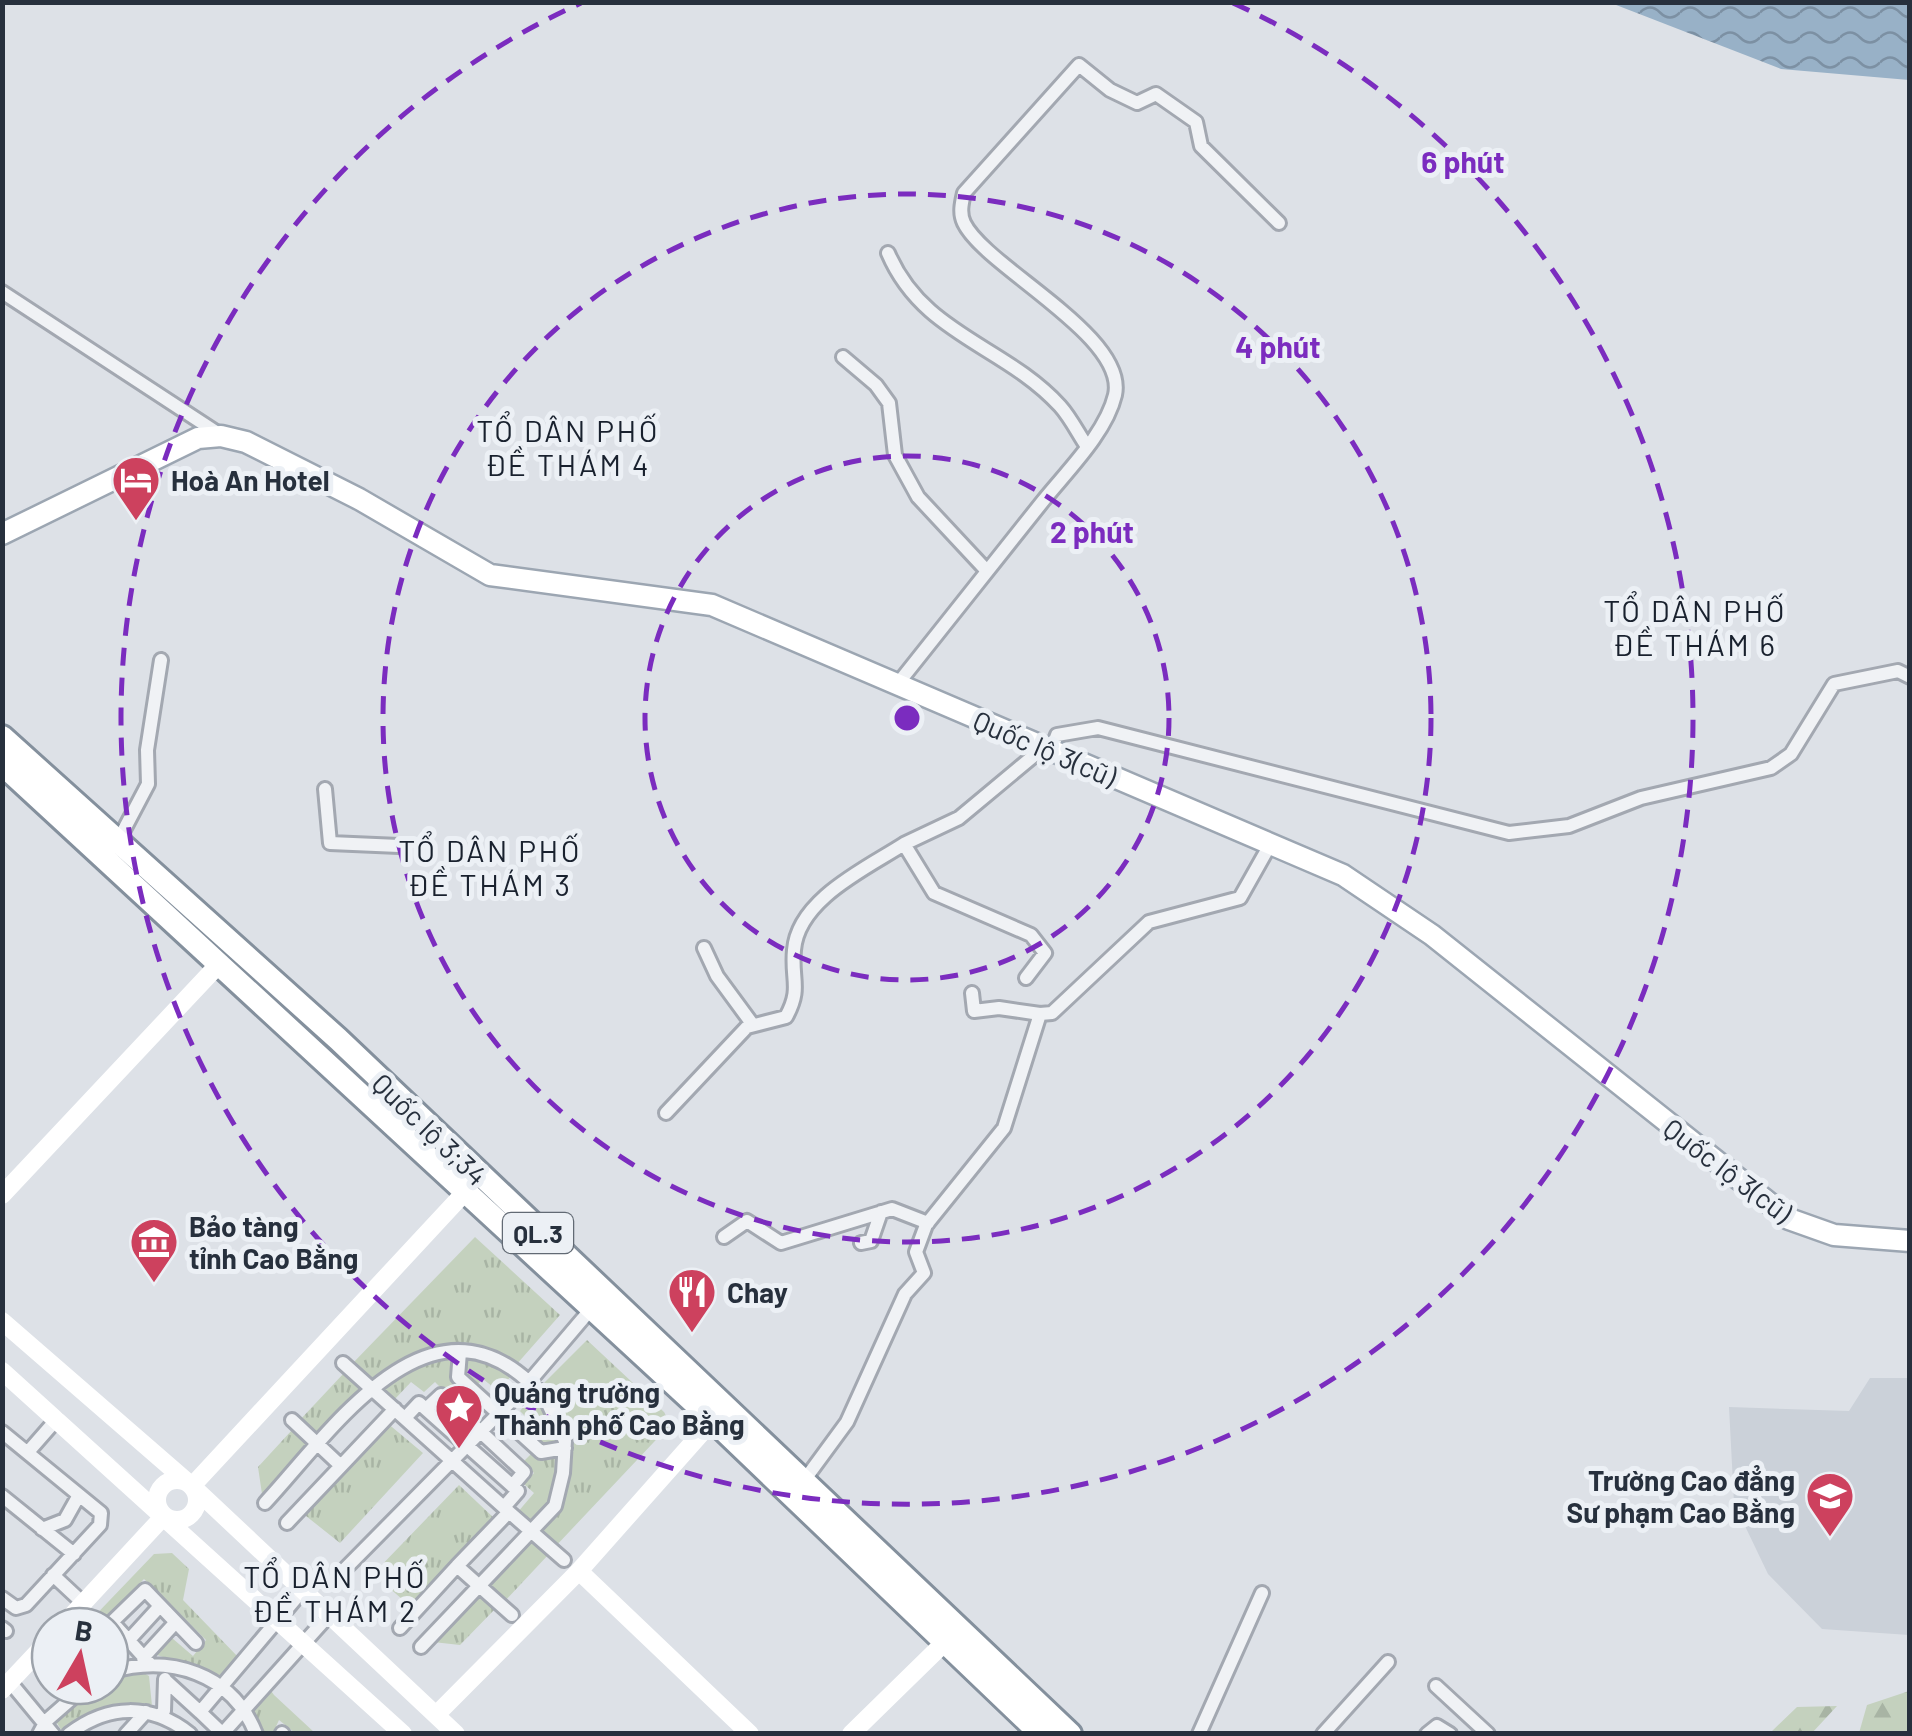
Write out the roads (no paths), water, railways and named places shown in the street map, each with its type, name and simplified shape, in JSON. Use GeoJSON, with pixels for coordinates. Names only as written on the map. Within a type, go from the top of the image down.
{"type":"FeatureCollection","features":[{"type":"Feature","properties":{"kind":"highway","name":"Quốc lộ 3;34"},"geometry":{"type":"LineString","coordinates":[[2,737],[118,842],[326,1045],[718,1414],[943,1644],[1039,1733]]}},
{"type":"Feature","properties":{"kind":"highway","name":"Quốc lộ 3;34"},"geometry":{"type":"LineString","coordinates":[[2,764],[220,963],[326,1045]]}},
{"type":"Feature","properties":{"kind":"highway","name":"Quốc lộ 3;34"},"geometry":{"type":"LineString","coordinates":[[473,1184],[591,1309],[803,1482],[1070,1734]]}},
{"type":"Feature","properties":{"kind":"highway"},"geometry":{"type":"LineString","coordinates":[[943,1644],[974,1642]]}},
{"type":"Feature","properties":{"kind":"main road"},"geometry":{"type":"LineString","coordinates":[[2,534],[198,438],[221,436]]}},
{"type":"Feature","properties":{"kind":"main road","name":"Quốc lộ 3(cũ)"},"geometry":{"type":"LineString","coordinates":[[221,436],[246,442],[359,500],[490,576],[712,605],[1330,868],[1392,905],[1789,1219],[1834,1235],[1910,1241]]}},
{"type":"Feature","properties":{"kind":"street"},"geometry":{"type":"LineString","coordinates":[[896,686],[1086,445],[1116,394],[1108,362],[1060,308],[981,245],[963,222],[964,193],[1079,65],[1110,90],[1137,103],[1156,94],[1175,104],[1196,122],[1201,146],[1280,224]]}},
{"type":"Feature","properties":{"kind":"street"},"geometry":{"type":"LineString","coordinates":[[888,254],[902,286],[946,326],[993,353],[1061,406],[1086,445]]}},
{"type":"Feature","properties":{"kind":"street"},"geometry":{"type":"LineString","coordinates":[[2,292],[221,436]]}},
{"type":"Feature","properties":{"kind":"street"},"geometry":{"type":"LineString","coordinates":[[843,356],[876,385],[888,403],[895,454],[918,496],[987,571]]}},
{"type":"Feature","properties":{"kind":"street"},"geometry":{"type":"LineString","coordinates":[[118,842],[148,784],[147,750],[161,660]]}},
{"type":"Feature","properties":{"kind":"street"},"geometry":{"type":"LineString","coordinates":[[666,1114],[747,1027],[786,1018],[797,997],[794,946],[811,911],[842,884],[904,844],[959,818],[1066,730],[1098,728],[1510,833],[1569,826],[1641,798],[1771,768],[1790,754],[1834,684],[1898,671],[1910,677]]}},
{"type":"Feature","properties":{"kind":"street"},"geometry":{"type":"LineString","coordinates":[[325,789],[330,844],[399,846]]}},
{"type":"Feature","properties":{"kind":"street"},"geometry":{"type":"LineString","coordinates":[[972,992],[974,1011],[999,1008],[1052,1013],[1149,922],[1240,898],[1271,842]]}},
{"type":"Feature","properties":{"kind":"street"},"geometry":{"type":"LineString","coordinates":[[904,844],[934,894],[1031,936],[1045,953],[1026,978]]}},
{"type":"Feature","properties":{"kind":"street"},"geometry":{"type":"LineString","coordinates":[[704,948],[717,976],[753,1025]]}},
{"type":"Feature","properties":{"kind":"street"},"geometry":{"type":"LineString","coordinates":[[2,1195],[220,963]]}},
{"type":"Feature","properties":{"kind":"street"},"geometry":{"type":"LineString","coordinates":[[803,1482],[846,1422],[905,1294],[924,1273],[916,1252],[928,1223],[1004,1128],[1040,1014]]}},
{"type":"Feature","properties":{"kind":"street"},"geometry":{"type":"LineString","coordinates":[[192,1486],[473,1184]]}},
{"type":"Feature","properties":{"kind":"street"},"geometry":{"type":"LineString","coordinates":[[724,1237],[747,1220],[780,1242],[892,1209],[928,1223]]}},
{"type":"Feature","properties":{"kind":"street"},"geometry":{"type":"LineString","coordinates":[[860,1244],[871,1241],[881,1212]]}},
{"type":"Feature","properties":{"kind":"street"},"geometry":{"type":"LineString","coordinates":[[529,1382],[591,1309]]}},
{"type":"Feature","properties":{"kind":"street"},"geometry":{"type":"LineString","coordinates":[[6,1330],[192,1486],[438,1724],[456,1734]]}},
{"type":"Feature","properties":{"kind":"street"},"geometry":{"type":"LineString","coordinates":[[460,1352],[458,1377],[541,1452],[565,1448]]}},
{"type":"Feature","properties":{"kind":"street"},"geometry":{"type":"LineString","coordinates":[[265,1503],[384,1374],[419,1358],[460,1352],[485,1354],[508,1363],[529,1382],[555,1414],[565,1448],[555,1506],[421,1647]]}},
{"type":"Feature","properties":{"kind":"street"},"geometry":{"type":"LineString","coordinates":[[343,1363],[571,1565],[750,1734]]}},
{"type":"Feature","properties":{"kind":"street"},"geometry":{"type":"LineString","coordinates":[[2,1372],[404,1734]]}},
{"type":"Feature","properties":{"kind":"street"},"geometry":{"type":"LineString","coordinates":[[426,1409],[440,1395],[480,1430],[524,1472],[512,1486]]}},
{"type":"Feature","properties":{"kind":"street"},"geometry":{"type":"LineString","coordinates":[[341,1573],[464,1444],[510,1402]]}},
{"type":"Feature","properties":{"kind":"street"},"geometry":{"type":"LineString","coordinates":[[287,1523],[400,1413],[419,1403],[518,1491],[507,1509],[400,1628]]}},
{"type":"Feature","properties":{"kind":"street"},"geometry":{"type":"LineString","coordinates":[[438,1724],[571,1565],[718,1414]]}},
{"type":"Feature","properties":{"kind":"street"},"geometry":{"type":"LineString","coordinates":[[28,1452],[56,1420]]}},
{"type":"Feature","properties":{"kind":"street"},"geometry":{"type":"LineString","coordinates":[[292,1420],[342,1466]]}},
{"type":"Feature","properties":{"kind":"street"},"geometry":{"type":"LineString","coordinates":[[2,1432],[100,1513],[100,1526],[26,1605],[16,1608],[2,1598]]}},
{"type":"Feature","properties":{"kind":"street"},"geometry":{"type":"LineString","coordinates":[[180,1480],[192,1486],[198,1498],[194,1512],[177,1520],[164,1516],[157,1498],[162,1486],[180,1480]]}},
{"type":"Feature","properties":{"kind":"street"},"geometry":{"type":"LineString","coordinates":[[42,1529],[65,1520],[79,1495]]}},
{"type":"Feature","properties":{"kind":"street"},"geometry":{"type":"LineString","coordinates":[[2,1496],[74,1554]]}},
{"type":"Feature","properties":{"kind":"street"},"geometry":{"type":"LineString","coordinates":[[80,1606],[164,1516]]}},
{"type":"Feature","properties":{"kind":"street"},"geometry":{"type":"LineString","coordinates":[[457,1566],[512,1615]]}},
{"type":"Feature","properties":{"kind":"street"},"geometry":{"type":"LineString","coordinates":[[54,1576],[83,1603]]}},
{"type":"Feature","properties":{"kind":"street"},"geometry":{"type":"LineString","coordinates":[[128,1606],[145,1590],[196,1644]]}},
{"type":"Feature","properties":{"kind":"street"},"geometry":{"type":"LineString","coordinates":[[200,1712],[302,1590]]}},
{"type":"Feature","properties":{"kind":"street"},"geometry":{"type":"LineString","coordinates":[[1200,1734],[1262,1593]]}},
{"type":"Feature","properties":{"kind":"street"},"geometry":{"type":"LineString","coordinates":[[130,1639],[160,1606]]}},
{"type":"Feature","properties":{"kind":"street"},"geometry":{"type":"LineString","coordinates":[[130,1643],[166,1673],[223,1733],[329,1615]]}},
{"type":"Feature","properties":{"kind":"street"},"geometry":{"type":"LineString","coordinates":[[130,1666],[147,1661],[175,1624]]}},
{"type":"Feature","properties":{"kind":"street"},"geometry":{"type":"LineString","coordinates":[[851,1734],[943,1644]]}},
{"type":"Feature","properties":{"kind":"street"},"geometry":{"type":"LineString","coordinates":[[30,1659],[5,1683],[46,1729],[67,1706]]}},
{"type":"Feature","properties":{"kind":"street"},"geometry":{"type":"LineString","coordinates":[[1324,1734],[1388,1662]]}},
{"type":"Feature","properties":{"kind":"street"},"geometry":{"type":"LineString","coordinates":[[166,1673],[203,1674],[222,1686],[245,1708],[256,1734]]}},
{"type":"Feature","properties":{"kind":"street"},"geometry":{"type":"LineString","coordinates":[[126,1734],[157,1713],[166,1673]]}},
{"type":"Feature","properties":{"kind":"street"},"geometry":{"type":"LineString","coordinates":[[1436,1686],[1488,1734]]}},
{"type":"Feature","properties":{"kind":"street"},"geometry":{"type":"LineString","coordinates":[[69,1734],[90,1717],[116,1709],[157,1713],[190,1734]]}},
{"type":"Feature","properties":{"kind":"street"},"geometry":{"type":"LineString","coordinates":[[404,1734],[406,1722],[414,1713],[425,1710],[438,1724]]}},
{"type":"Feature","properties":{"kind":"street"},"geometry":{"type":"LineString","coordinates":[[1465,1734],[1476,1722]]}},
{"type":"Feature","properties":{"kind":"street"},"geometry":{"type":"LineString","coordinates":[[1426,1734],[1437,1726],[1450,1734]]}},
{"type":"Feature","properties":{"kind":"water"},"geometry":{"type":"Polygon","coordinates":[[[1611,3],[1909,3],[1909,80],[1781,69],[1611,3]]]}},
{"type":"Feature","properties":{"kind":"place","name":"Hoà An Hotel"},"geometry":{"type":"Point","coordinates":[136,522]}},
{"type":"Feature","properties":{"kind":"place","name":"Bảo tàng tỉnh Cao Bằng"},"geometry":{"type":"Point","coordinates":[154,1284]}},
{"type":"Feature","properties":{"kind":"place","name":"Chay"},"geometry":{"type":"Point","coordinates":[692,1334]}},
{"type":"Feature","properties":{"kind":"place","name":"Quảng trường Thành phố Cao Bằng"},"geometry":{"type":"Point","coordinates":[459,1450]}},
{"type":"Feature","properties":{"kind":"place","name":"Trường Cao đẳng Sư phạm Cao Bằng"},"geometry":{"type":"Point","coordinates":[1830,1538]}},
{"type":"Feature","properties":{"kind":"district","name":"TỔ DÂN PHỐ ĐỀ THÁM 4"},"geometry":{"type":"Point","coordinates":[568,447]}},
{"type":"Feature","properties":{"kind":"district","name":"TỔ DÂN PHỐ ĐỀ THÁM 6"},"geometry":{"type":"Point","coordinates":[1695,627]}},
{"type":"Feature","properties":{"kind":"district","name":"TỔ DÂN PHỐ ĐỀ THÁM 3"},"geometry":{"type":"Point","coordinates":[490,867]}},
{"type":"Feature","properties":{"kind":"district","name":"TỔ DÂN PHỐ ĐỀ THÁM 2"},"geometry":{"type":"Point","coordinates":[335,1593]}}]}
